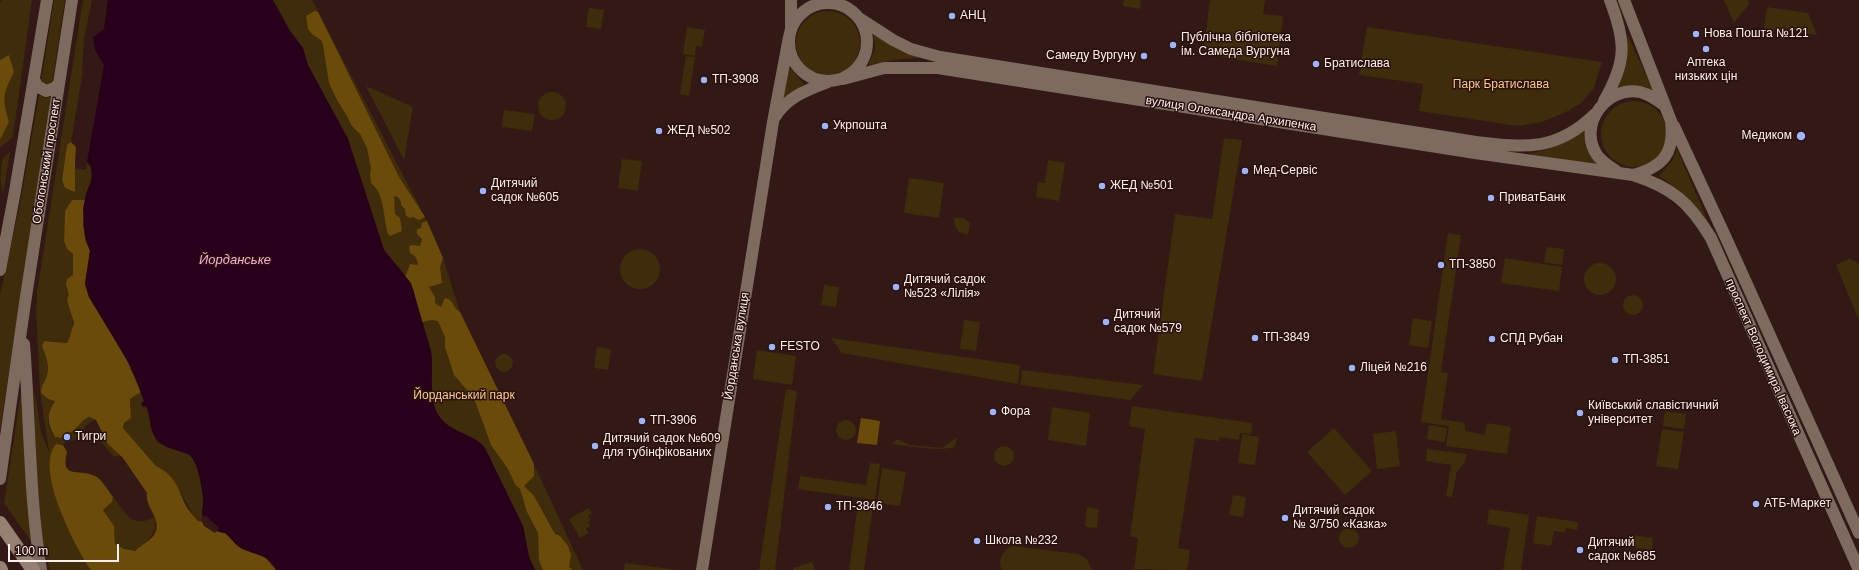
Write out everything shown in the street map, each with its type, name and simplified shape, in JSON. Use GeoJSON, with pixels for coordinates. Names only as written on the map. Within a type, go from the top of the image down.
{"type":"FeatureCollection","features":[{"type":"Feature","properties":{"kind":"main road"},"geometry":{"type":"LineString","coordinates":[[0,270],[47,0]]}},
{"type":"Feature","properties":{"kind":"main road","name":"Оболонський проспект"},"geometry":{"type":"LineString","coordinates":[[0,478],[22,322],[72,0]]}},
{"type":"Feature","properties":{"kind":"main road","name":"Йорданська вулиця"},"geometry":{"type":"LineString","coordinates":[[702,570],[773,122],[790,34],[792,0]]}},
{"type":"Feature","properties":{"kind":"main road"},"geometry":{"type":"LineString","coordinates":[[840,0],[859,18],[867,34],[866,52],[858,68],[843,79],[830,82],[810,77],[799,69],[792,57],[790,34],[798,17],[811,7],[818,4],[834,3],[849,9]]}},
{"type":"Feature","properties":{"kind":"main road"},"geometry":{"type":"LineString","coordinates":[[1610,0],[1619,25],[1622,40],[1618,71],[1612,88],[1604,103],[1595,114],[1591,129],[1592,142],[1596,154],[1605,164],[1618,173],[1633,175],[1645,172],[1656,166],[1665,157],[1671,146],[1673,135],[1671,121],[1624,0]]}},
{"type":"Feature","properties":{"kind":"main road","name":"вулиця Олександра Архипенка"},"geometry":{"type":"LineString","coordinates":[[859,18],[893,40],[911,49],[940,57],[1476,142],[1515,146],[1532,146],[1552,142],[1580,128],[1595,114]]}},
{"type":"Feature","properties":{"kind":"main road","name":"вулиця Олександра Архипенка"},"geometry":{"type":"LineString","coordinates":[[843,79],[884,68],[938,68],[1474,153],[1618,173]]}},
{"type":"Feature","properties":{"kind":"main road"},"geometry":{"type":"LineString","coordinates":[[34,79],[37,86],[46,92],[55,88],[59,83]]}},
{"type":"Feature","properties":{"kind":"main road","name":"Йорданська вулиця"},"geometry":{"type":"LineString","coordinates":[[773,122],[781,107],[795,96],[830,82]]}},
{"type":"Feature","properties":{"kind":"main road"},"geometry":{"type":"LineString","coordinates":[[1604,103],[1614,95],[1627,92],[1640,92],[1652,97],[1665,106]]}},
{"type":"Feature","properties":{"kind":"main road","name":"проспект Володимира Івасюка"},"geometry":{"type":"LineString","coordinates":[[1671,121],[1728,243],[1859,533]]}},
{"type":"Feature","properties":{"kind":"main road","name":"проспект Володимира Івасюка"},"geometry":{"type":"LineString","coordinates":[[1633,175],[1653,182],[1670,191],[1686,203],[1701,221],[1711,238],[1854,548],[1858,570]]}},
{"type":"Feature","properties":{"kind":"main road","name":"Оболонський проспект"},"geometry":{"type":"LineString","coordinates":[[22,322],[28,385],[31,467],[41,570]]}},
{"type":"Feature","properties":{"kind":"main road"},"geometry":{"type":"LineString","coordinates":[[0,522],[30,565]]}},
{"type":"Feature","properties":{"kind":"green space"},"geometry":{"type":"Polygon","coordinates":[[[2,0],[32,0],[13,137],[0,148],[0,140],[9,122],[5,107],[5,96],[14,72],[9,55],[0,60],[0,2],[2,0]]]}},
{"type":"Feature","properties":{"kind":"green space"},"geometry":{"type":"Polygon","coordinates":[[[54,0],[65,0],[52,84],[50,86],[41,82],[54,0]]]}},
{"type":"Feature","properties":{"kind":"green space"},"geometry":{"type":"Polygon","coordinates":[[[83,0],[92,0],[84,39],[82,76],[71,142],[67,146],[62,180],[75,192],[75,168],[86,170],[87,162],[90,167],[91,176],[85,200],[72,200],[65,211],[64,241],[67,249],[73,254],[73,275],[67,279],[73,320],[72,328],[67,343],[50,341],[42,346],[47,360],[48,371],[41,393],[48,399],[55,400],[50,410],[48,420],[50,430],[57,438],[65,435],[89,417],[96,420],[87,425],[75,440],[65,442],[63,445],[56,444],[52,486],[64,521],[91,570],[50,570],[43,546],[36,466],[34,388],[41,432],[49,452],[40,391],[36,310],[37,293],[83,0]]]}},
{"type":"Feature","properties":{"kind":"green space","name":"Йорданський парк"},"geometry":{"type":"Polygon","coordinates":[[[273,0],[312,0],[427,221],[443,258],[460,312],[540,477],[583,570],[535,570],[529,557],[523,526],[497,475],[490,457],[477,440],[452,428],[442,421],[434,408],[431,390],[431,351],[411,283],[384,250],[348,139],[308,65],[296,38],[290,31],[273,0]]]}},
{"type":"Feature","properties":{"kind":"green space"},"geometry":{"type":"Polygon","coordinates":[[[1124,0],[1141,0],[1140,9],[1123,6],[1124,0]]]}},
{"type":"Feature","properties":{"kind":"green space"},"geometry":{"type":"Polygon","coordinates":[[[1210,0],[1265,0],[1263,14],[1283,16],[1277,66],[1203,54],[1210,0]]]}},
{"type":"Feature","properties":{"kind":"green space"},"geometry":{"type":"Polygon","coordinates":[[[1724,0],[1748,0],[1749,4],[1734,23],[1724,0]]]}},
{"type":"Feature","properties":{"kind":"green space"},"geometry":{"type":"Polygon","coordinates":[[[1767,7],[1808,13],[1817,35],[1764,28],[1767,7]]]}},
{"type":"Feature","properties":{"kind":"green space"},"geometry":{"type":"Polygon","coordinates":[[[589,8],[604,10],[601,29],[586,27],[589,8]]]}},
{"type":"Feature","properties":{"kind":"green space"},"geometry":{"type":"Polygon","coordinates":[[[822,11],[834,11],[851,20],[858,31],[860,43],[858,55],[851,66],[834,75],[822,75],[810,70],[801,61],[796,49],[796,37],[801,25],[810,16],[822,11]]]}},
{"type":"Feature","properties":{"kind":"green space"},"geometry":{"type":"Polygon","coordinates":[[[687,27],[705,30],[702,47],[696,46],[695,56],[683,54],[687,27]]]}},
{"type":"Feature","properties":{"kind":"green space","name":"Парк Братислава"},"geometry":{"type":"Polygon","coordinates":[[[1367,27],[1602,62],[1594,88],[1580,104],[1564,113],[1542,122],[1518,126],[1419,111],[1423,84],[1359,75],[1367,27]]]}},
{"type":"Feature","properties":{"kind":"green space"},"geometry":{"type":"Polygon","coordinates":[[[873,32],[920,58],[901,59],[868,65],[875,49],[873,32]]]}},
{"type":"Feature","properties":{"kind":"green space"},"geometry":{"type":"Polygon","coordinates":[[[1627,34],[1653,90],[1636,86],[1618,89],[1625,62],[1627,34]]]}},
{"type":"Feature","properties":{"kind":"green space"},"geometry":{"type":"Polygon","coordinates":[[[686,56],[695,57],[689,96],[680,94],[686,56]]]}},
{"type":"Feature","properties":{"kind":"green space"},"geometry":{"type":"Polygon","coordinates":[[[787,65],[804,84],[779,104],[787,65]]]}},
{"type":"Feature","properties":{"kind":"green space"},"geometry":{"type":"Polygon","coordinates":[[[366,86],[413,107],[404,160],[366,86]]]}},
{"type":"Feature","properties":{"kind":"green space"},"geometry":{"type":"Polygon","coordinates":[[[552,92],[558,93],[562,96],[565,100],[565,112],[562,116],[558,119],[552,120],[546,119],[542,116],[539,112],[538,106],[539,100],[542,96],[546,93],[552,92]]]}},
{"type":"Feature","properties":{"kind":"green space"},"geometry":{"type":"Polygon","coordinates":[[[39,95],[47,98],[51,96],[0,430],[0,295],[20,204],[39,95]]]}},
{"type":"Feature","properties":{"kind":"green space"},"geometry":{"type":"Polygon","coordinates":[[[1634,101],[1647,104],[1657,111],[1664,121],[1667,134],[1664,147],[1657,157],[1647,164],[1634,167],[1621,164],[1611,157],[1604,147],[1601,134],[1604,121],[1611,111],[1621,104],[1634,101]]]}},
{"type":"Feature","properties":{"kind":"green space"},"geometry":{"type":"Polygon","coordinates":[[[504,110],[535,114],[532,131],[502,127],[504,110]]]}},
{"type":"Feature","properties":{"kind":"green space"},"geometry":{"type":"Polygon","coordinates":[[[1587,130],[1599,166],[1529,154],[1559,145],[1587,130]]]}},
{"type":"Feature","properties":{"kind":"green space"},"geometry":{"type":"Polygon","coordinates":[[[1224,138],[1242,140],[1202,381],[1153,374],[1175,214],[1212,219],[1224,138]]]}},
{"type":"Feature","properties":{"kind":"green space"},"geometry":{"type":"Polygon","coordinates":[[[1677,149],[1709,224],[1699,209],[1687,197],[1659,176],[1672,161],[1677,149]]]}},
{"type":"Feature","properties":{"kind":"green space"},"geometry":{"type":"Polygon","coordinates":[[[10,152],[3,194],[1,167],[5,156],[10,152]]]}},
{"type":"Feature","properties":{"kind":"green space"},"geometry":{"type":"Polygon","coordinates":[[[622,159],[642,161],[638,191],[618,188],[622,159]]]}},
{"type":"Feature","properties":{"kind":"green space"},"geometry":{"type":"Polygon","coordinates":[[[1048,160],[1065,163],[1059,201],[1036,197],[1038,182],[1045,183],[1048,160]]]}},
{"type":"Feature","properties":{"kind":"green space"},"geometry":{"type":"Polygon","coordinates":[[[909,178],[944,183],[939,218],[904,213],[909,178]]]}},
{"type":"Feature","properties":{"kind":"green space"},"geometry":{"type":"Polygon","coordinates":[[[954,218],[963,218],[970,223],[968,235],[959,232],[955,226],[954,218]]]}},
{"type":"Feature","properties":{"kind":"green space"},"geometry":{"type":"Polygon","coordinates":[[[1448,233],[1461,235],[1441,372],[1448,373],[1441,419],[1465,423],[1465,431],[1485,435],[1487,423],[1511,427],[1507,454],[1446,446],[1449,426],[1421,422],[1448,233]]]}},
{"type":"Feature","properties":{"kind":"green space"},"geometry":{"type":"Polygon","coordinates":[[[1547,247],[1564,249],[1562,265],[1544,262],[1547,247]]]}},
{"type":"Feature","properties":{"kind":"green space"},"geometry":{"type":"Polygon","coordinates":[[[644,249],[651,252],[657,258],[660,269],[659,277],[651,286],[644,289],[636,289],[629,286],[621,277],[620,265],[623,258],[632,250],[644,249]]]}},
{"type":"Feature","properties":{"kind":"green space"},"geometry":{"type":"Polygon","coordinates":[[[1505,258],[1562,267],[1559,291],[1501,283],[1505,258]]]}},
{"type":"Feature","properties":{"kind":"green space"},"geometry":{"type":"Polygon","coordinates":[[[1849,259],[1859,263],[1859,320],[1836,265],[1849,259]]]}},
{"type":"Feature","properties":{"kind":"green space"},"geometry":{"type":"Polygon","coordinates":[[[1597,263],[1603,263],[1613,270],[1616,279],[1615,285],[1609,292],[1603,295],[1597,295],[1587,288],[1584,282],[1584,276],[1591,266],[1597,263]]]}},
{"type":"Feature","properties":{"kind":"green space"},"geometry":{"type":"Polygon","coordinates":[[[824,285],[839,287],[836,307],[821,305],[824,285]]]}},
{"type":"Feature","properties":{"kind":"green space"},"geometry":{"type":"Polygon","coordinates":[[[1633,295],[1640,298],[1643,305],[1640,312],[1633,315],[1626,312],[1623,305],[1626,298],[1633,295]]]}},
{"type":"Feature","properties":{"kind":"green space"},"geometry":{"type":"Polygon","coordinates":[[[1413,318],[1432,321],[1428,348],[1409,345],[1413,318]]]}},
{"type":"Feature","properties":{"kind":"green space"},"geometry":{"type":"Polygon","coordinates":[[[964,320],[980,322],[976,351],[960,349],[964,320]]]}},
{"type":"Feature","properties":{"kind":"green space"},"geometry":{"type":"Polygon","coordinates":[[[831,338],[1020,365],[1018,384],[842,353],[831,338]]]}},
{"type":"Feature","properties":{"kind":"green space"},"geometry":{"type":"Polygon","coordinates":[[[597,347],[611,349],[608,370],[594,368],[597,347]]]}},
{"type":"Feature","properties":{"kind":"green space"},"geometry":{"type":"Polygon","coordinates":[[[757,350],[796,356],[792,385],[753,379],[757,350]]]}},
{"type":"Feature","properties":{"kind":"green space"},"geometry":{"type":"Polygon","coordinates":[[[504,354],[510,357],[513,363],[510,369],[504,372],[498,369],[495,363],[498,357],[504,354]]]}},
{"type":"Feature","properties":{"kind":"green space"},"geometry":{"type":"Polygon","coordinates":[[[1022,370],[1143,385],[1130,400],[1020,385],[1022,370]]]}},
{"type":"Feature","properties":{"kind":"green space"},"geometry":{"type":"Polygon","coordinates":[[[22,386],[33,544],[4,503],[22,386]]]}},
{"type":"Feature","properties":{"kind":"green space"},"geometry":{"type":"Polygon","coordinates":[[[786,389],[797,391],[775,570],[759,570],[786,389]]]}},
{"type":"Feature","properties":{"kind":"green space"},"geometry":{"type":"Polygon","coordinates":[[[141,392],[144,401],[141,403],[143,407],[146,406],[153,434],[158,443],[190,455],[196,464],[202,492],[204,522],[198,521],[175,483],[163,470],[156,466],[123,428],[124,423],[131,418],[130,399],[141,392]]]}},
{"type":"Feature","properties":{"kind":"green space"},"geometry":{"type":"Polygon","coordinates":[[[1132,406],[1252,423],[1251,434],[1240,433],[1239,440],[1220,437],[1219,441],[1195,438],[1178,548],[1190,550],[1187,570],[1134,569],[1138,538],[1130,536],[1145,429],[1129,426],[1132,406]]]}},
{"type":"Feature","properties":{"kind":"green space"},"geometry":{"type":"Polygon","coordinates":[[[1052,407],[1090,413],[1086,446],[1048,440],[1052,407]]]}},
{"type":"Feature","properties":{"kind":"green space"},"geometry":{"type":"Polygon","coordinates":[[[1665,411],[1686,414],[1684,429],[1663,426],[1665,411]]]}},
{"type":"Feature","properties":{"kind":"green space"},"geometry":{"type":"Polygon","coordinates":[[[842,420],[850,420],[856,426],[856,434],[850,440],[842,440],[836,434],[836,426],[842,420]]]}},
{"type":"Feature","properties":{"kind":"green space"},"geometry":{"type":"Polygon","coordinates":[[[1429,425],[1447,428],[1445,442],[1427,439],[1429,425]]]}},
{"type":"Feature","properties":{"kind":"green space"},"geometry":{"type":"Polygon","coordinates":[[[111,427],[131,451],[114,457],[97,437],[111,427]]]}},
{"type":"Feature","properties":{"kind":"green space"},"geometry":{"type":"Polygon","coordinates":[[[1334,428],[1372,471],[1345,495],[1307,452],[1334,428]]]}},
{"type":"Feature","properties":{"kind":"green space"},"geometry":{"type":"Polygon","coordinates":[[[1662,429],[1684,432],[1678,469],[1656,466],[1662,429]]]}},
{"type":"Feature","properties":{"kind":"green space"},"geometry":{"type":"Polygon","coordinates":[[[1396,431],[1400,466],[1377,469],[1373,434],[1396,431]]]}},
{"type":"Feature","properties":{"kind":"green space"},"geometry":{"type":"Polygon","coordinates":[[[1242,434],[1259,437],[1255,465],[1238,463],[1242,434]]]}},
{"type":"Feature","properties":{"kind":"green space"},"geometry":{"type":"Polygon","coordinates":[[[957,437],[955,447],[940,449],[892,444],[897,439],[910,445],[942,448],[957,437]]]}},
{"type":"Feature","properties":{"kind":"green space"},"geometry":{"type":"Polygon","coordinates":[[[1004,446],[1011,449],[1014,456],[1011,463],[1004,466],[997,463],[994,456],[997,449],[1004,446]]]}},
{"type":"Feature","properties":{"kind":"green space"},"geometry":{"type":"Polygon","coordinates":[[[1427,449],[1467,454],[1465,462],[1457,471],[1452,497],[1446,496],[1451,465],[1426,461],[1427,449]]]}},
{"type":"Feature","properties":{"kind":"green space"},"geometry":{"type":"Polygon","coordinates":[[[870,463],[880,464],[875,500],[798,489],[800,476],[866,485],[870,463]]]}},
{"type":"Feature","properties":{"kind":"green space"},"geometry":{"type":"Polygon","coordinates":[[[882,468],[906,472],[900,506],[877,503],[882,468]]]}},
{"type":"Feature","properties":{"kind":"green space"},"geometry":{"type":"Polygon","coordinates":[[[1233,495],[1246,497],[1243,517],[1229,515],[1233,495]]]}},
{"type":"Feature","properties":{"kind":"green space"},"geometry":{"type":"Polygon","coordinates":[[[113,497],[130,518],[140,521],[155,517],[155,529],[153,534],[134,552],[115,544],[114,526],[103,510],[112,502],[113,497]]]}},
{"type":"Feature","properties":{"kind":"green space"},"geometry":{"type":"Polygon","coordinates":[[[858,504],[873,507],[864,570],[849,570],[858,504]]]}},
{"type":"Feature","properties":{"kind":"green space"},"geometry":{"type":"Polygon","coordinates":[[[1087,507],[1099,509],[1097,528],[1085,527],[1087,507]]]}},
{"type":"Feature","properties":{"kind":"green space"},"geometry":{"type":"Polygon","coordinates":[[[589,508],[592,513],[588,516],[591,520],[588,522],[590,526],[586,529],[589,533],[580,538],[569,519],[589,508]]]}},
{"type":"Feature","properties":{"kind":"green space"},"geometry":{"type":"Polygon","coordinates":[[[1489,509],[1529,515],[1521,570],[1503,570],[1510,528],[1487,524],[1489,509]]]}},
{"type":"Feature","properties":{"kind":"green space"},"geometry":{"type":"Polygon","coordinates":[[[1537,516],[1578,522],[1577,530],[1566,528],[1565,533],[1554,531],[1551,546],[1533,543],[1537,516]]]}},
{"type":"Feature","properties":{"kind":"green space"},"geometry":{"type":"Polygon","coordinates":[[[1345,528],[1353,528],[1359,534],[1359,542],[1353,548],[1345,548],[1339,542],[1339,534],[1345,528]]]}},
{"type":"Feature","properties":{"kind":"green space"},"geometry":{"type":"Polygon","coordinates":[[[1633,535],[1653,538],[1652,550],[1632,547],[1633,535]]]}},
{"type":"Feature","properties":{"kind":"green space"},"geometry":{"type":"Polygon","coordinates":[[[1013,546],[1078,554],[1087,559],[1092,570],[1002,570],[1000,562],[1002,555],[1006,550],[1013,546]]]}},
{"type":"Feature","properties":{"kind":"green space"},"geometry":{"type":"Polygon","coordinates":[[[812,562],[815,570],[793,570],[793,568],[812,562]]]}},
{"type":"Feature","properties":{"kind":"green space"},"geometry":{"type":"Polygon","coordinates":[[[625,563],[678,570],[624,570],[625,563]]]}},
{"type":"Feature","properties":{"kind":"shaded area"},"geometry":{"type":"Polygon","coordinates":[[[315,11],[318,12],[399,177],[425,217],[419,220],[406,216],[405,209],[401,205],[398,197],[394,196],[395,214],[400,218],[402,231],[390,236],[386,227],[383,206],[379,193],[371,183],[371,168],[367,148],[360,134],[352,126],[329,83],[321,40],[312,34],[308,29],[306,16],[315,11]]]}},
{"type":"Feature","properties":{"kind":"shaded area"},"geometry":{"type":"Polygon","coordinates":[[[9,55],[14,72],[5,96],[5,107],[9,122],[0,140],[0,60],[9,55]]]}},
{"type":"Feature","properties":{"kind":"shaded area"},"geometry":{"type":"Polygon","coordinates":[[[71,142],[76,147],[75,192],[65,188],[62,180],[67,145],[71,142]]]}},
{"type":"Feature","properties":{"kind":"shaded area"},"geometry":{"type":"Polygon","coordinates":[[[72,200],[85,200],[83,225],[86,242],[90,250],[85,284],[89,297],[124,354],[141,392],[130,399],[131,418],[124,423],[123,428],[156,466],[172,478],[186,506],[198,521],[225,533],[237,545],[265,557],[276,570],[91,570],[84,559],[67,527],[53,489],[50,471],[51,456],[56,444],[63,445],[67,452],[65,461],[68,470],[95,476],[102,482],[113,497],[112,502],[103,510],[114,526],[115,544],[124,549],[135,551],[154,535],[157,524],[148,503],[147,493],[123,458],[108,444],[96,420],[89,417],[74,430],[61,438],[55,437],[50,427],[49,414],[55,401],[48,399],[41,393],[48,371],[47,360],[42,346],[44,341],[67,343],[74,323],[67,300],[69,295],[66,284],[67,279],[73,275],[73,254],[67,249],[64,241],[65,211],[72,200]]]}},
{"type":"Feature","properties":{"kind":"shaded area"},"geometry":{"type":"Polygon","coordinates":[[[427,221],[443,258],[440,267],[442,283],[429,287],[435,297],[435,303],[441,307],[445,298],[448,299],[460,312],[534,464],[534,476],[524,486],[534,496],[555,534],[560,536],[568,546],[571,555],[569,567],[573,570],[543,570],[539,560],[538,533],[527,512],[520,489],[515,484],[508,469],[491,445],[474,398],[454,375],[445,347],[445,337],[438,321],[432,320],[422,322],[413,289],[405,277],[410,264],[417,265],[418,263],[415,256],[410,253],[409,247],[411,245],[420,246],[422,239],[417,234],[417,229],[421,228],[422,223],[427,221]]]}},
{"type":"Feature","properties":{"kind":"shaded area"},"geometry":{"type":"Polygon","coordinates":[[[861,418],[880,421],[877,445],[857,443],[861,418]]]}},
{"type":"Feature","properties":{"kind":"water","name":"Йорданське"},"geometry":{"type":"Polygon","coordinates":[[[108,0],[273,0],[290,31],[303,48],[308,65],[348,139],[384,250],[411,283],[431,351],[432,394],[434,405],[438,414],[444,422],[454,429],[475,439],[485,448],[523,526],[529,557],[535,570],[276,570],[270,561],[244,550],[225,533],[217,531],[206,524],[202,513],[203,497],[196,464],[190,455],[166,447],[157,440],[151,427],[150,416],[146,406],[143,407],[141,403],[144,401],[131,367],[89,297],[85,284],[90,251],[85,237],[83,209],[86,194],[92,179],[91,166],[87,162],[104,65],[95,50],[93,37],[104,29],[108,0]]]}},
{"type":"Feature","properties":{"kind":"pier"},"geometry":{"type":"Polygon","coordinates":[[[205,515],[219,528],[215,533],[204,526],[201,519],[205,515]]]}},
{"type":"Feature","properties":{"kind":"place","name":"АНЦ"},"geometry":{"type":"Point","coordinates":[952,16]}},
{"type":"Feature","properties":{"kind":"place","name":"Нова Пошта №121"},"geometry":{"type":"Point","coordinates":[1696,34]}},
{"type":"Feature","properties":{"kind":"place","name":"Публічна бібліотека ім. Самеда Вургуна"},"geometry":{"type":"Point","coordinates":[1173,45]}},
{"type":"Feature","properties":{"kind":"place","name":"Аптека низьких цін"},"geometry":{"type":"Point","coordinates":[1706,49]}},
{"type":"Feature","properties":{"kind":"place","name":"Самеду Вургуну"},"geometry":{"type":"Point","coordinates":[1144,56]}},
{"type":"Feature","properties":{"kind":"place","name":"Братислава"},"geometry":{"type":"Point","coordinates":[1316,64]}},
{"type":"Feature","properties":{"kind":"place","name":"ТП-3908"},"geometry":{"type":"Point","coordinates":[704,80]}},
{"type":"Feature","properties":{"kind":"place","name":"Укрпошта"},"geometry":{"type":"Point","coordinates":[825,126]}},
{"type":"Feature","properties":{"kind":"place","name":"ЖЕД №502"},"geometry":{"type":"Point","coordinates":[659,131]}},
{"type":"Feature","properties":{"kind":"place","name":"Медиком"},"geometry":{"type":"Point","coordinates":[1801,136]}},
{"type":"Feature","properties":{"kind":"place","name":"Мед-Сервіс"},"geometry":{"type":"Point","coordinates":[1245,171]}},
{"type":"Feature","properties":{"kind":"place","name":"ЖЕД №501"},"geometry":{"type":"Point","coordinates":[1102,186]}},
{"type":"Feature","properties":{"kind":"place","name":"Дитячий садок №605"},"geometry":{"type":"Point","coordinates":[483,191]}},
{"type":"Feature","properties":{"kind":"place","name":"ПриватБанк"},"geometry":{"type":"Point","coordinates":[1491,198]}},
{"type":"Feature","properties":{"kind":"place","name":"ТП-3850"},"geometry":{"type":"Point","coordinates":[1441,265]}},
{"type":"Feature","properties":{"kind":"place","name":"Дитячий садок №523 «Лілія»"},"geometry":{"type":"Point","coordinates":[896,287]}},
{"type":"Feature","properties":{"kind":"place","name":"Дитячий садок №579"},"geometry":{"type":"Point","coordinates":[1106,322]}},
{"type":"Feature","properties":{"kind":"place","name":"ТП-3849"},"geometry":{"type":"Point","coordinates":[1255,338]}},
{"type":"Feature","properties":{"kind":"place","name":"СПД Рубан"},"geometry":{"type":"Point","coordinates":[1492,339]}},
{"type":"Feature","properties":{"kind":"place","name":"FESTO"},"geometry":{"type":"Point","coordinates":[772,347]}},
{"type":"Feature","properties":{"kind":"place","name":"ТП-3851"},"geometry":{"type":"Point","coordinates":[1615,360]}},
{"type":"Feature","properties":{"kind":"place","name":"Ліцей №216"},"geometry":{"type":"Point","coordinates":[1352,368]}},
{"type":"Feature","properties":{"kind":"place","name":"Фора"},"geometry":{"type":"Point","coordinates":[993,412]}},
{"type":"Feature","properties":{"kind":"place","name":"Київський славістичний університет"},"geometry":{"type":"Point","coordinates":[1580,413]}},
{"type":"Feature","properties":{"kind":"place","name":"ТП-3906"},"geometry":{"type":"Point","coordinates":[642,421]}},
{"type":"Feature","properties":{"kind":"place","name":"Тигри"},"geometry":{"type":"Point","coordinates":[67,437]}},
{"type":"Feature","properties":{"kind":"place","name":"Дитячий садок №609 для тубінфікованих"},"geometry":{"type":"Point","coordinates":[595,446]}},
{"type":"Feature","properties":{"kind":"place","name":"АТБ-Маркет"},"geometry":{"type":"Point","coordinates":[1756,504]}},
{"type":"Feature","properties":{"kind":"place","name":"ТП-3846"},"geometry":{"type":"Point","coordinates":[828,507]}},
{"type":"Feature","properties":{"kind":"place","name":"Дитячий садок № 3/750 «Казка»"},"geometry":{"type":"Point","coordinates":[1285,518]}},
{"type":"Feature","properties":{"kind":"place","name":"Школа №232"},"geometry":{"type":"Point","coordinates":[977,541]}},
{"type":"Feature","properties":{"kind":"place","name":"Дитячий садок №685"},"geometry":{"type":"Point","coordinates":[1580,550]}}]}
